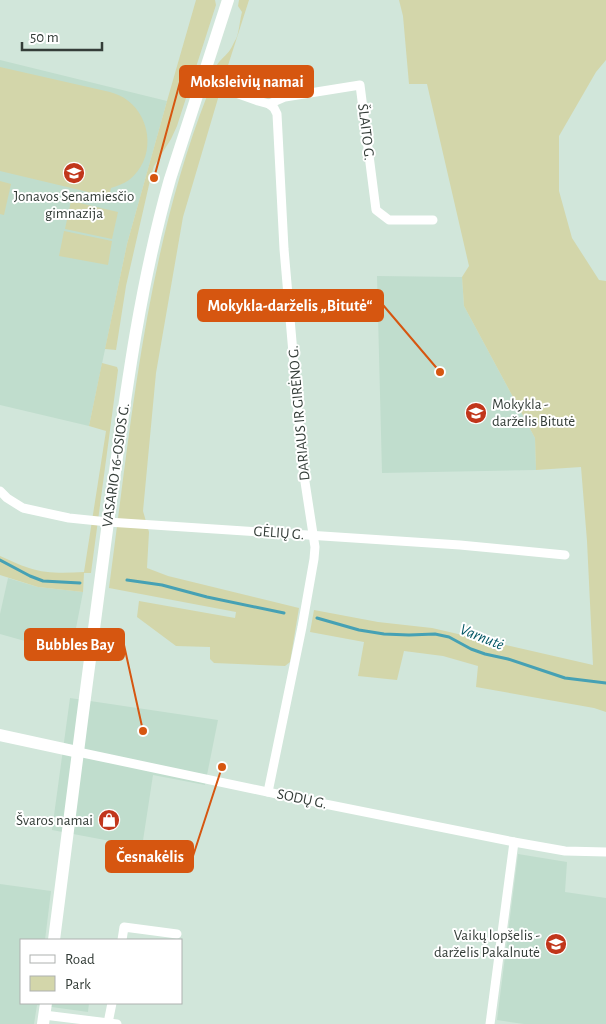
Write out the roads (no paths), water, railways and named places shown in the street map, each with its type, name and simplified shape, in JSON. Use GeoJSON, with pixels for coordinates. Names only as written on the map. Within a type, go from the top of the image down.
{"type":"FeatureCollection","features":[{"type":"Feature","properties":{"kind":"main road","name":"VASARIO 16-OSIOS G."},"geometry":{"type":"LineString","coordinates":[[54,939],[108,522],[131,362],[147,269],[170,179],[228,0]]}},
{"type":"Feature","properties":{"kind":"main road","name":"SODŲ G."},"geometry":{"type":"LineString","coordinates":[[0,735],[78,752]]}},
{"type":"Feature","properties":{"kind":"street"},"geometry":{"type":"LineString","coordinates":[[202,81],[269,104]]}},
{"type":"Feature","properties":{"kind":"street","name":"ŠLAITO G."},"geometry":{"type":"LineString","coordinates":[[269,104],[285,97],[360,86],[376,210],[389,220],[433,220]]}},
{"type":"Feature","properties":{"kind":"street","name":"DARIAUS IR GIRĖNO G."},"geometry":{"type":"LineString","coordinates":[[268,792],[315,547],[303,469],[284,248],[277,114],[269,104]]}},
{"type":"Feature","properties":{"kind":"street","name":"GĖLIŲ G."},"geometry":{"type":"LineString","coordinates":[[0,491],[6,498],[24,508],[69,518],[460,545],[564,555]]}},
{"type":"Feature","properties":{"kind":"street","name":"SODŲ G."},"geometry":{"type":"LineString","coordinates":[[78,752],[514,842],[565,851],[606,852]]}},
{"type":"Feature","properties":{"kind":"street"},"geometry":{"type":"LineString","coordinates":[[490,1023],[514,842]]}},
{"type":"Feature","properties":{"kind":"street"},"geometry":{"type":"LineString","coordinates":[[122,939],[124,927],[177,934]]}},
{"type":"Feature","properties":{"kind":"street"},"geometry":{"type":"LineString","coordinates":[[44,1014],[113,1023],[112,1004]]}},
{"type":"Feature","properties":{"kind":"waterway","name":"Varnutė"},"geometry":{"type":"LineString","coordinates":[[0,560],[43,581],[80,583]]}},
{"type":"Feature","properties":{"kind":"waterway","name":"Varnutė"},"geometry":{"type":"LineString","coordinates":[[127,580],[162,585],[207,597],[284,613]]}},
{"type":"Feature","properties":{"kind":"waterway","name":"Varnutė"},"geometry":{"type":"LineString","coordinates":[[317,618],[359,630],[384,634],[435,634],[449,637],[485,654],[508,659],[565,678],[606,683]]}},
{"type":"Feature","properties":{"kind":"place","name":"Jonavos Senamiesčio gimnazija"},"geometry":{"type":"Point","coordinates":[74,173]}},
{"type":"Feature","properties":{"kind":"place","name":"Moksleivių namai"},"geometry":{"type":"Point","coordinates":[154,178]}},
{"type":"Feature","properties":{"kind":"place","name":"Mokykla-darželis „Bitutė“"},"geometry":{"type":"Point","coordinates":[440,372]}},
{"type":"Feature","properties":{"kind":"place","name":"Mokykla - darželis Bitutė"},"geometry":{"type":"Point","coordinates":[476,413]}},
{"type":"Feature","properties":{"kind":"place","name":"Bubbles Bay"},"geometry":{"type":"Point","coordinates":[143,731]}},
{"type":"Feature","properties":{"kind":"place","name":"Česnakėlis"},"geometry":{"type":"Point","coordinates":[222,767]}},
{"type":"Feature","properties":{"kind":"place","name":"Švaros namai"},"geometry":{"type":"Point","coordinates":[109,820]}},
{"type":"Feature","properties":{"kind":"place","name":"Vaikų lopšelis - darželis Pakalnutė"},"geometry":{"type":"Point","coordinates":[556,944]}}]}
